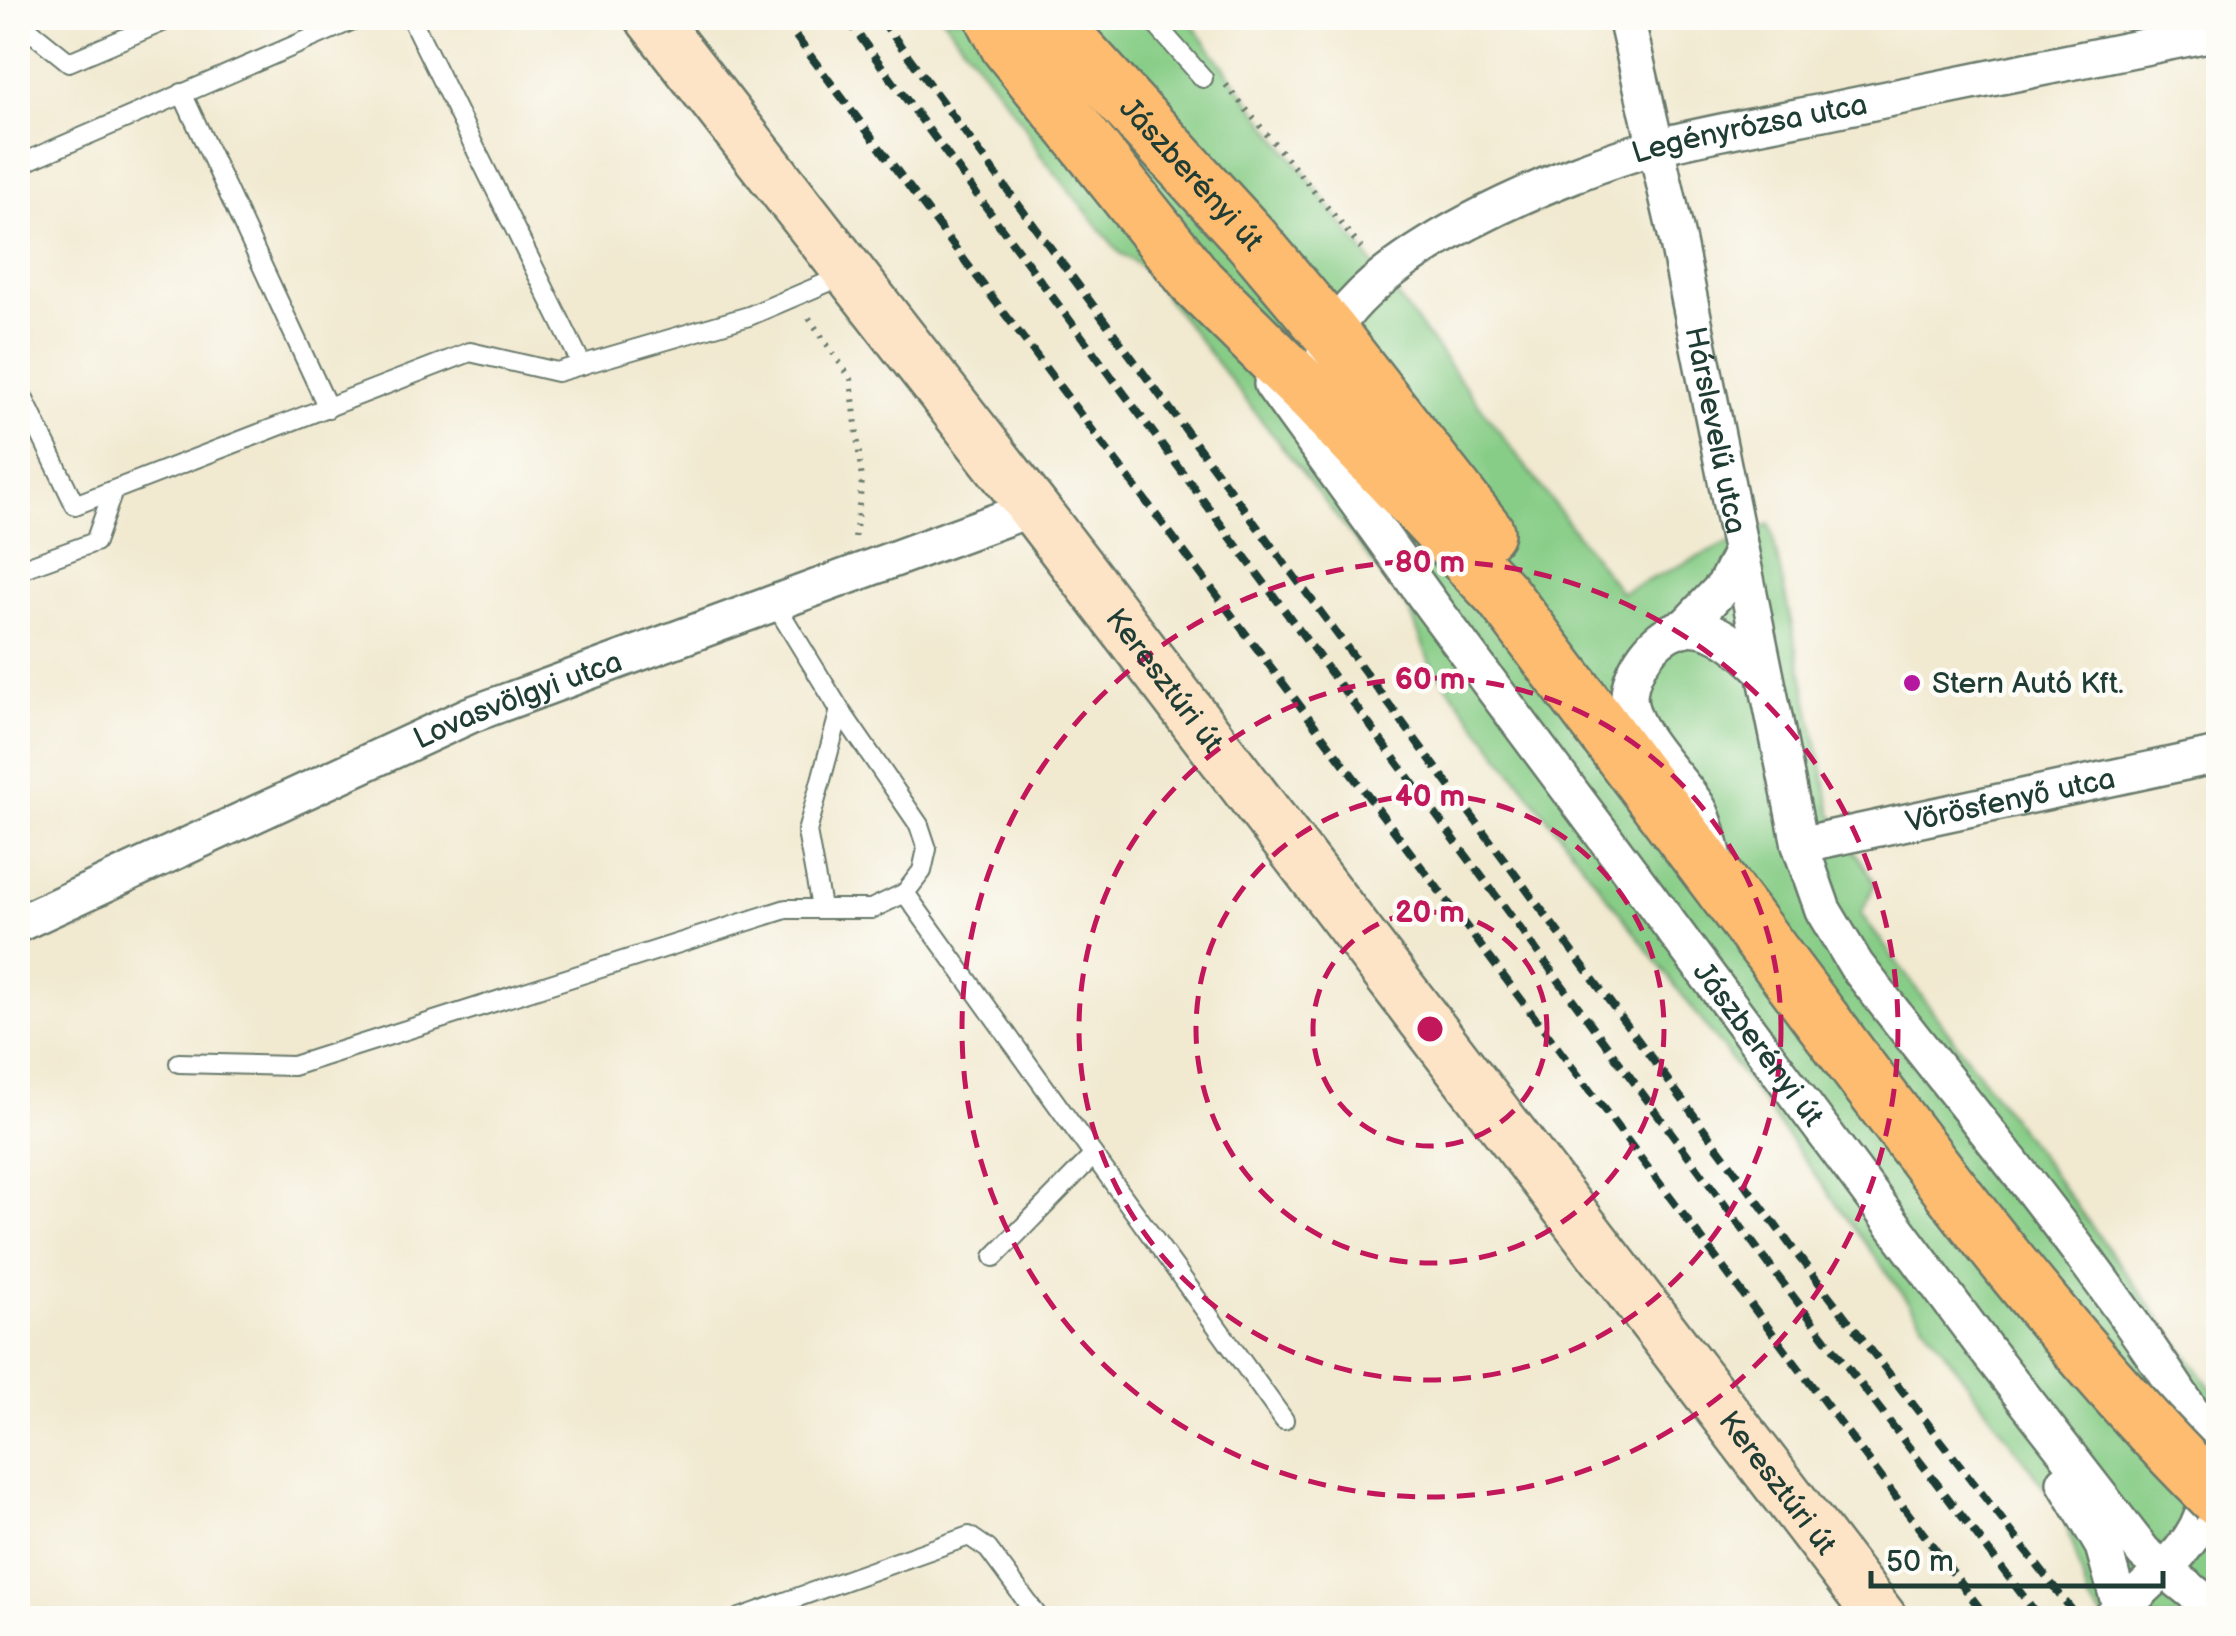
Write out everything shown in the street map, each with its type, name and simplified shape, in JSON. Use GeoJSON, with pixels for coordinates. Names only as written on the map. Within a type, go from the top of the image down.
{"type":"FeatureCollection","features":[{"type":"Feature","properties":{"kind":"main road","name":"Keresztúri út"},"geometry":{"type":"LineString","coordinates":[[651,18],[1033,508],[1882,1618]]}},
{"type":"Feature","properties":{"kind":"main road","name":"Jászberényi út"},"geometry":{"type":"LineString","coordinates":[[994,18],[1008,45],[1198,283],[1318,401],[1502,595],[2002,1255],[2082,1350],[2218,1498]]}},
{"type":"Feature","properties":{"kind":"main road","name":"Jászberényi út"},"geometry":{"type":"LineString","coordinates":[[1048,18],[1251,239],[1330,334],[1502,553],[1502,595]]}},
{"type":"Feature","properties":{"kind":"main road","name":"Keresztúri út"},"geometry":{"type":"LineString","coordinates":[[1672,1346],[1756,1498],[1847,1618]]}},
{"type":"Feature","properties":{"kind":"street","name":"Hárslevelű utca"},"geometry":{"type":"LineString","coordinates":[[1626,18],[1800,845]]}},
{"type":"Feature","properties":{"kind":"street","name":"Legényrózsa utca"},"geometry":{"type":"LineString","coordinates":[[1330,334],[1352,306],[1384,277],[1466,223],[1516,198],[1656,147],[2218,32]]}},
{"type":"Feature","properties":{"kind":"street","name":"Jászberényi út"},"geometry":{"type":"LineString","coordinates":[[1198,283],[1985,1348],[2144,1553],[2214,1610]]}},
{"type":"Feature","properties":{"kind":"street"},"geometry":{"type":"LineString","coordinates":[[1324,455],[1318,401],[1330,334]]}},
{"type":"Feature","properties":{"kind":"street","name":"Lovasvölgyi utca"},"geometry":{"type":"LineString","coordinates":[[18,924],[470,715],[1033,508]]}},
{"type":"Feature","properties":{"kind":"street","name":"Jászberényi út"},"geometry":{"type":"LineString","coordinates":[[1725,891],[1700,810],[1636,723],[1629,693],[1641,660],[1652,646],[1683,628],[1724,586],[1740,555]]}},
{"type":"Feature","properties":{"kind":"street"},"geometry":{"type":"LineString","coordinates":[[1683,628],[1702,628],[1734,641],[1762,669]]}},
{"type":"Feature","properties":{"kind":"street","name":"Vörösfenyő utca"},"geometry":{"type":"LineString","coordinates":[[1800,845],[2215,765]]}},
{"type":"Feature","properties":{"kind":"street"},"geometry":{"type":"LineString","coordinates":[[1800,845],[1822,910],[1845,950],[2090,1268],[2187,1403],[2218,1455]]}},
{"type":"Feature","properties":{"kind":"street"},"geometry":{"type":"LineString","coordinates":[[1985,1348],[2104,1546],[2116,1614]]}},
{"type":"Feature","properties":{"kind":"street"},"geometry":{"type":"LineString","coordinates":[[2116,1614],[2185,1548],[2197,1530],[2207,1478],[2187,1403]]}},
{"type":"Feature","properties":{"kind":"lane"},"geometry":{"type":"LineString","coordinates":[[18,21],[69,62],[172,18]]}},
{"type":"Feature","properties":{"kind":"lane"},"geometry":{"type":"LineString","coordinates":[[18,165],[358,18]]}},
{"type":"Feature","properties":{"kind":"lane"},"geometry":{"type":"LineString","coordinates":[[411,18],[582,365]]}},
{"type":"Feature","properties":{"kind":"lane"},"geometry":{"type":"LineString","coordinates":[[1150,18],[1204,78]]}},
{"type":"Feature","properties":{"kind":"lane"},"geometry":{"type":"LineString","coordinates":[[182,93],[328,408]]}},
{"type":"Feature","properties":{"kind":"lane"},"geometry":{"type":"LineString","coordinates":[[18,386],[75,506],[470,352],[557,372],[749,316],[850,272]]}},
{"type":"Feature","properties":{"kind":"lane"},"geometry":{"type":"LineString","coordinates":[[18,570],[95,542],[113,490]]}},
{"type":"Feature","properties":{"kind":"lane"},"geometry":{"type":"LineString","coordinates":[[179,1063],[293,1066],[786,909],[871,909],[905,893],[922,871],[926,849],[919,825],[840,710],[775,604]]}},
{"type":"Feature","properties":{"kind":"lane"},"geometry":{"type":"LineString","coordinates":[[821,907],[807,832],[840,710]]}},
{"type":"Feature","properties":{"kind":"lane"},"geometry":{"type":"LineString","coordinates":[[905,893],[1284,1420]]}},
{"type":"Feature","properties":{"kind":"lane"},"geometry":{"type":"LineString","coordinates":[[994,1257],[1093,1156]]}},
{"type":"Feature","properties":{"kind":"lane"},"geometry":{"type":"LineString","coordinates":[[740,1618],[968,1536],[988,1549],[1039,1618]]}},
{"type":"Feature","properties":{"kind":"path"},"geometry":{"type":"LineString","coordinates":[[1204,78],[1230,86],[1384,277]]}},
{"type":"Feature","properties":{"kind":"path"},"geometry":{"type":"LineString","coordinates":[[794,296],[851,379],[862,481],[850,577]]}},
{"type":"Feature","properties":{"kind":"green space"},"geometry":{"type":"Polygon","coordinates":[[[943,18],[1187,18],[1621,593],[1770,524],[1832,813],[1875,883],[1861,914],[2218,1398],[2218,1618],[2103,1618],[2089,1601],[2065,1516],[1727,1054],[1430,663],[1410,611],[1143,268],[1119,252],[1039,153],[1023,123],[943,18]]]}},
{"type":"Feature","properties":{"kind":"railway"},"geometry":{"type":"LineString","coordinates":[[782,18],[1987,1618]]}},
{"type":"Feature","properties":{"kind":"railway"},"geometry":{"type":"LineString","coordinates":[[846,18],[1776,1274],[2040,1618]]}},
{"type":"Feature","properties":{"kind":"railway"},"geometry":{"type":"LineString","coordinates":[[880,18],[1799,1257],[2078,1618]]}},
{"type":"Feature","properties":{"kind":"place","name":"Stern Autó Kft."},"geometry":{"type":"Point","coordinates":[1912,683]}}]}
